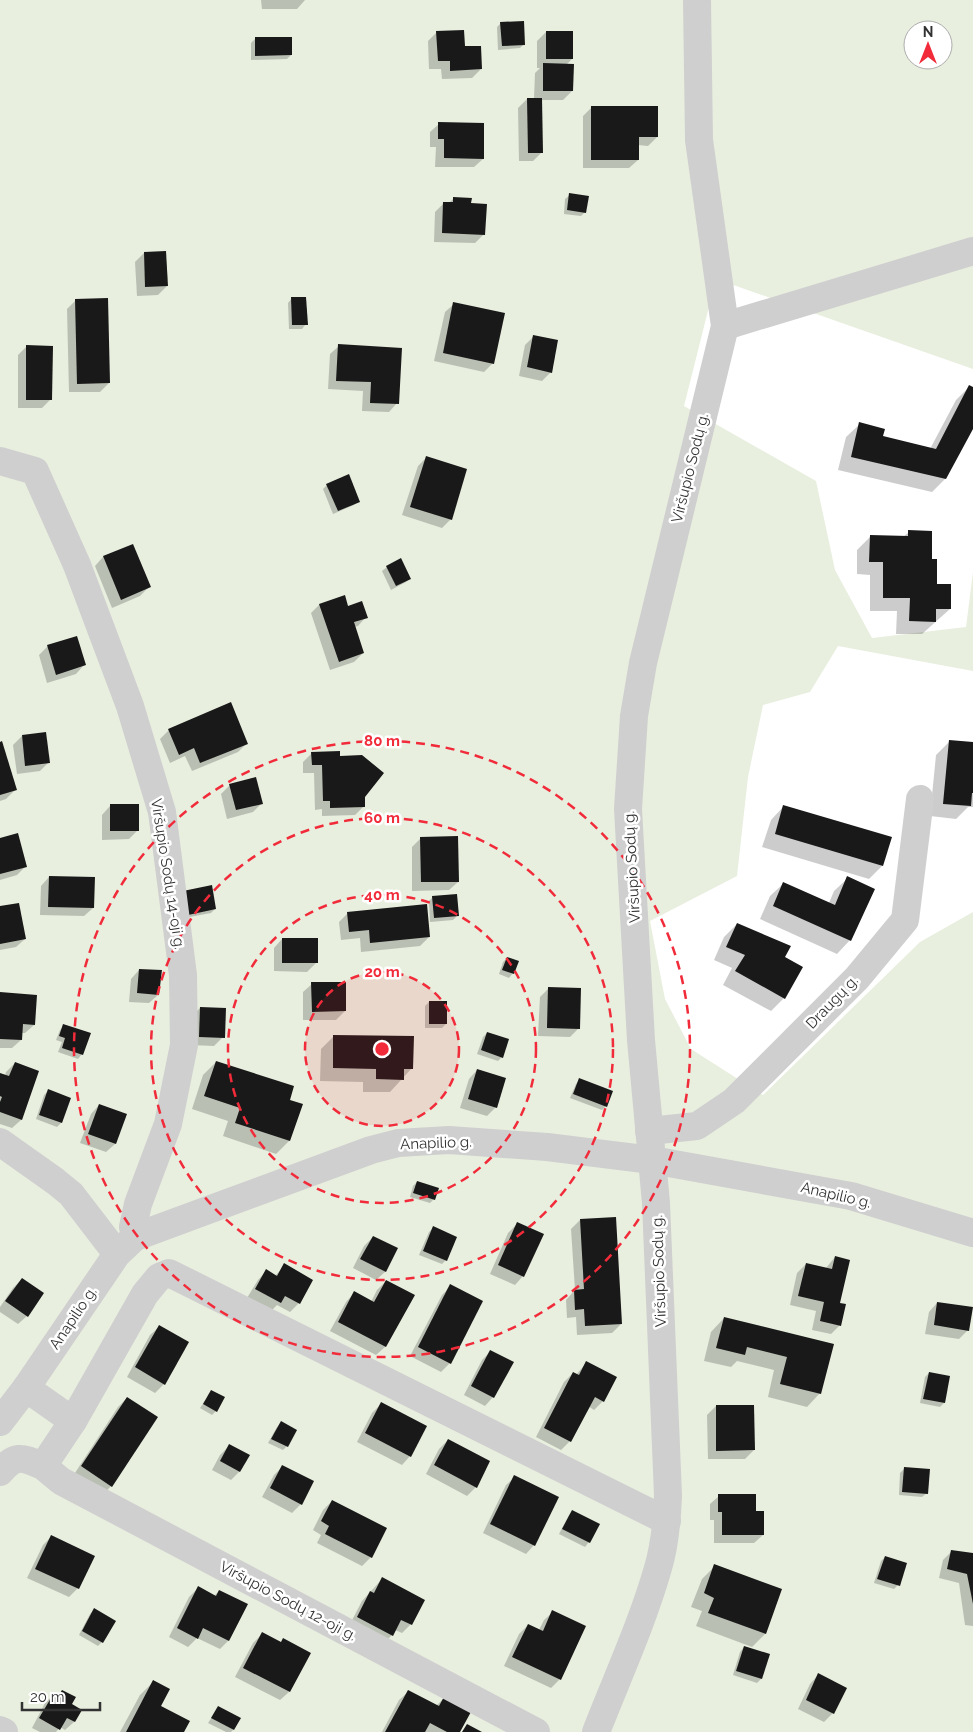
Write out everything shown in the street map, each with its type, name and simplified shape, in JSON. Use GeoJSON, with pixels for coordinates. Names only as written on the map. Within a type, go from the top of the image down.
{"type":"FeatureCollection","features":[{"type":"Feature","properties":{"kind":"street","name":"Viršupio Sodų g."},"geometry":{"type":"LineString","coordinates":[[596,1732],[644,1611],[659,1566],[667,1521],[668,1496],[656,1202],[641,1040],[628,809],[634,716],[643,663],[725,326],[699,140],[697,0]]}},
{"type":"Feature","properties":{"kind":"street"},"geometry":{"type":"LineString","coordinates":[[725,326],[973,251]]}},
{"type":"Feature","properties":{"kind":"street","name":"Viršupio Sodų 14-oji g."},"geometry":{"type":"LineString","coordinates":[[0,461],[35,471],[77,565],[130,706],[162,812],[183,975],[184,1045],[168,1124],[126,1245]]}},
{"type":"Feature","properties":{"kind":"street","name":"Draugų g."},"geometry":{"type":"LineString","coordinates":[[650,1130],[697,1126],[734,1100],[857,978],[905,920],[920,799]]}},
{"type":"Feature","properties":{"kind":"street","name":"Anapilio g."},"geometry":{"type":"LineString","coordinates":[[0,1422],[126,1245],[371,1150],[398,1143],[449,1140],[487,1142],[652,1160],[851,1196],[973,1233]]}},
{"type":"Feature","properties":{"kind":"street"},"geometry":{"type":"LineString","coordinates":[[0,1142],[71,1194],[126,1245]]}},
{"type":"Feature","properties":{"kind":"street"},"geometry":{"type":"LineString","coordinates":[[0,1472],[8,1462],[24,1458],[43,1466],[73,1422],[145,1294],[158,1277],[169,1273],[667,1521]]}},
{"type":"Feature","properties":{"kind":"street"},"geometry":{"type":"LineString","coordinates":[[26,1388],[73,1422]]}},
{"type":"Feature","properties":{"kind":"street","name":"Viršupio Sodų 12-oji g."},"geometry":{"type":"LineString","coordinates":[[43,1466],[61,1481],[536,1732]]}},
{"type":"Feature","properties":{"kind":"street"},"geometry":{"type":"LineString","coordinates":[[0,1730],[4,1732]]}},
{"type":"Feature","properties":{"kind":"green space"},"geometry":{"type":"Polygon","coordinates":[[[0,0],[973,0],[973,369],[716,279],[684,406],[816,481],[835,570],[872,638],[966,627],[973,572],[973,671],[838,646],[810,692],[763,705],[748,777],[737,876],[650,921],[665,999],[691,1049],[763,1095],[920,942],[973,912],[973,1732],[0,1732],[0,0]]]}},
{"type":"Feature","properties":{"kind":"building"},"geometry":{"type":"Polygon","coordinates":[[[524,21],[525,45],[502,46],[500,22],[524,21]]]}},
{"type":"Feature","properties":{"kind":"building"},"geometry":{"type":"Polygon","coordinates":[[[464,30],[465,46],[481,46],[482,69],[450,71],[450,61],[438,61],[436,31],[464,30]]]}},
{"type":"Feature","properties":{"kind":"building"},"geometry":{"type":"Polygon","coordinates":[[[546,31],[573,31],[573,59],[546,59],[546,31]]]}},
{"type":"Feature","properties":{"kind":"building"},"geometry":{"type":"Polygon","coordinates":[[[255,37],[292,37],[292,55],[255,56],[255,37]]]}},
{"type":"Feature","properties":{"kind":"building"},"geometry":{"type":"Polygon","coordinates":[[[543,63],[574,64],[573,91],[543,91],[543,63]]]}},
{"type":"Feature","properties":{"kind":"building"},"geometry":{"type":"Polygon","coordinates":[[[527,98],[542,98],[543,153],[528,153],[527,98]]]}},
{"type":"Feature","properties":{"kind":"building"},"geometry":{"type":"Polygon","coordinates":[[[591,106],[658,106],[658,137],[639,137],[639,160],[591,160],[591,106]]]}},
{"type":"Feature","properties":{"kind":"building"},"geometry":{"type":"Polygon","coordinates":[[[438,122],[484,123],[484,159],[444,158],[444,139],[438,139],[438,122]]]}},
{"type":"Feature","properties":{"kind":"building"},"geometry":{"type":"Polygon","coordinates":[[[569,193],[589,196],[586,213],[567,210],[569,193]]]}},
{"type":"Feature","properties":{"kind":"building"},"geometry":{"type":"Polygon","coordinates":[[[453,197],[472,198],[471,203],[487,204],[485,235],[442,233],[443,202],[453,202],[453,197]]]}},
{"type":"Feature","properties":{"kind":"building"},"geometry":{"type":"Polygon","coordinates":[[[166,251],[168,286],[145,287],[144,252],[166,251]]]}},
{"type":"Feature","properties":{"kind":"building"},"geometry":{"type":"Polygon","coordinates":[[[291,297],[306,297],[308,325],[292,325],[291,297]]]}},
{"type":"Feature","properties":{"kind":"building"},"geometry":{"type":"Polygon","coordinates":[[[108,298],[110,383],[77,384],[75,299],[108,298]]]}},
{"type":"Feature","properties":{"kind":"building"},"geometry":{"type":"Polygon","coordinates":[[[453,302],[505,313],[494,364],[443,353],[453,302]]]}},
{"type":"Feature","properties":{"kind":"building"},"geometry":{"type":"Polygon","coordinates":[[[533,335],[558,340],[552,373],[527,367],[533,335]]]}},
{"type":"Feature","properties":{"kind":"building"},"geometry":{"type":"Polygon","coordinates":[[[338,344],[402,348],[399,404],[370,403],[371,382],[336,381],[338,344]]]}},
{"type":"Feature","properties":{"kind":"building"},"geometry":{"type":"Polygon","coordinates":[[[26,345],[53,346],[52,400],[26,400],[26,345]]]}},
{"type":"Feature","properties":{"kind":"building"},"geometry":{"type":"Polygon","coordinates":[[[969,385],[973,387],[973,429],[946,479],[851,457],[859,422],[885,429],[883,436],[936,449],[969,385]]]}},
{"type":"Feature","properties":{"kind":"building"},"geometry":{"type":"Polygon","coordinates":[[[426,456],[467,469],[452,520],[410,507],[426,456]]]}},
{"type":"Feature","properties":{"kind":"building"},"geometry":{"type":"Polygon","coordinates":[[[349,474],[360,502],[338,511],[326,484],[349,474]]]}},
{"type":"Feature","properties":{"kind":"building"},"geometry":{"type":"Polygon","coordinates":[[[908,530],[932,531],[932,559],[937,559],[937,584],[951,584],[951,609],[936,609],[936,622],[909,621],[910,598],[883,598],[883,562],[869,562],[870,535],[908,536],[908,530]]]}},
{"type":"Feature","properties":{"kind":"building"},"geometry":{"type":"Polygon","coordinates":[[[133,544],[151,587],[121,600],[103,556],[133,544]]]}},
{"type":"Feature","properties":{"kind":"building"},"geometry":{"type":"Polygon","coordinates":[[[401,558],[411,579],[396,586],[386,566],[401,558]]]}},
{"type":"Feature","properties":{"kind":"building"},"geometry":{"type":"Polygon","coordinates":[[[345,595],[348,606],[362,601],[368,618],[354,622],[364,653],[339,662],[319,604],[345,595]]]}},
{"type":"Feature","properties":{"kind":"building"},"geometry":{"type":"Polygon","coordinates":[[[77,636],[86,665],[56,675],[47,645],[77,636]]]}},
{"type":"Feature","properties":{"kind":"building"},"geometry":{"type":"Polygon","coordinates":[[[231,702],[248,744],[200,763],[194,748],[179,755],[168,729],[231,702]]]}},
{"type":"Feature","properties":{"kind":"building"},"geometry":{"type":"Polygon","coordinates":[[[46,732],[50,763],[25,766],[22,735],[46,732]]]}},
{"type":"Feature","properties":{"kind":"building"},"geometry":{"type":"Polygon","coordinates":[[[949,740],[973,742],[973,793],[971,806],[943,804],[949,740]]]}},
{"type":"Feature","properties":{"kind":"building"},"geometry":{"type":"Polygon","coordinates":[[[2,741],[17,790],[0,795],[0,742],[2,741]]]}},
{"type":"Feature","properties":{"kind":"building"},"geometry":{"type":"Polygon","coordinates":[[[340,751],[340,756],[362,755],[384,773],[365,797],[365,807],[330,808],[330,801],[323,801],[322,765],[312,765],[311,752],[340,751]]]}},
{"type":"Feature","properties":{"kind":"building"},"geometry":{"type":"Polygon","coordinates":[[[256,777],[263,804],[236,810],[229,784],[256,777]]]}},
{"type":"Feature","properties":{"kind":"building"},"geometry":{"type":"Polygon","coordinates":[[[110,804],[139,804],[139,831],[110,831],[110,804]]]}},
{"type":"Feature","properties":{"kind":"building"},"geometry":{"type":"Polygon","coordinates":[[[783,805],[892,837],[883,866],[775,834],[783,805]]]}},
{"type":"Feature","properties":{"kind":"building"},"geometry":{"type":"Polygon","coordinates":[[[18,833],[27,867],[0,874],[0,838],[18,833]]]}},
{"type":"Feature","properties":{"kind":"building"},"geometry":{"type":"Polygon","coordinates":[[[458,836],[459,882],[421,882],[420,837],[458,836]]]}},
{"type":"Feature","properties":{"kind":"building"},"geometry":{"type":"Polygon","coordinates":[[[49,876],[95,877],[94,908],[48,907],[49,876]]]}},
{"type":"Feature","properties":{"kind":"building"},"geometry":{"type":"Polygon","coordinates":[[[847,876],[875,889],[851,941],[773,906],[783,882],[835,905],[847,876]]]}},
{"type":"Feature","properties":{"kind":"building"},"geometry":{"type":"Polygon","coordinates":[[[212,885],[216,909],[188,915],[183,891],[212,885]]]}},
{"type":"Feature","properties":{"kind":"building"},"geometry":{"type":"Polygon","coordinates":[[[457,894],[459,916],[434,918],[432,896],[457,894]]]}},
{"type":"Feature","properties":{"kind":"building"},"geometry":{"type":"Polygon","coordinates":[[[19,903],[26,939],[0,944],[0,906],[19,903]]]}},
{"type":"Feature","properties":{"kind":"building"},"geometry":{"type":"Polygon","coordinates":[[[427,904],[430,937],[370,943],[369,930],[349,932],[347,912],[427,904]]]}},
{"type":"Feature","properties":{"kind":"building"},"geometry":{"type":"Polygon","coordinates":[[[737,923],[791,946],[785,957],[803,967],[785,999],[735,971],[745,955],[726,947],[737,923]]]}},
{"type":"Feature","properties":{"kind":"building"},"geometry":{"type":"Polygon","coordinates":[[[282,938],[318,938],[318,963],[282,963],[282,938]]]}},
{"type":"Feature","properties":{"kind":"building"},"geometry":{"type":"Polygon","coordinates":[[[507,957],[519,961],[514,974],[502,970],[507,957]]]}},
{"type":"Feature","properties":{"kind":"building"},"geometry":{"type":"Polygon","coordinates":[[[139,969],[162,970],[159,995],[137,993],[139,969]]]}},
{"type":"Feature","properties":{"kind":"building"},"geometry":{"type":"Polygon","coordinates":[[[311,982],[346,982],[346,1011],[312,1012],[311,982]]]}},
{"type":"Feature","properties":{"kind":"building"},"geometry":{"type":"Polygon","coordinates":[[[548,987],[581,988],[580,1029],[547,1028],[548,987]]]}},
{"type":"Feature","properties":{"kind":"building"},"geometry":{"type":"Polygon","coordinates":[[[0,992],[37,995],[35,1025],[23,1024],[22,1040],[0,1039],[0,992]]]}},
{"type":"Feature","properties":{"kind":"building"},"geometry":{"type":"Polygon","coordinates":[[[429,1001],[447,1001],[447,1024],[429,1024],[429,1001]]]}},
{"type":"Feature","properties":{"kind":"building"},"geometry":{"type":"Polygon","coordinates":[[[200,1007],[226,1008],[225,1038],[199,1037],[200,1007]]]}},
{"type":"Feature","properties":{"kind":"building"},"geometry":{"type":"Polygon","coordinates":[[[63,1024],[91,1033],[83,1055],[62,1048],[65,1038],[59,1036],[63,1024]]]}},
{"type":"Feature","properties":{"kind":"building"},"geometry":{"type":"Polygon","coordinates":[[[487,1032],[509,1039],[503,1058],[481,1050],[487,1032]]]}},
{"type":"Feature","properties":{"kind":"building"},"geometry":{"type":"Polygon","coordinates":[[[333,1035],[414,1036],[413,1069],[404,1069],[404,1080],[376,1079],[376,1069],[333,1068],[333,1035]]]}},
{"type":"Feature","properties":{"kind":"building"},"geometry":{"type":"Polygon","coordinates":[[[216,1061],[294,1086],[290,1100],[303,1104],[290,1141],[235,1123],[240,1108],[204,1096],[216,1061]]]}},
{"type":"Feature","properties":{"kind":"building"},"geometry":{"type":"Polygon","coordinates":[[[15,1062],[39,1071],[22,1120],[0,1112],[2,1097],[0,1096],[0,1073],[9,1076],[15,1062]]]}},
{"type":"Feature","properties":{"kind":"building"},"geometry":{"type":"Polygon","coordinates":[[[477,1069],[506,1078],[497,1108],[468,1099],[477,1069]]]}},
{"type":"Feature","properties":{"kind":"building"},"geometry":{"type":"Polygon","coordinates":[[[579,1078],[613,1091],[607,1107],[573,1094],[579,1078]]]}},
{"type":"Feature","properties":{"kind":"building"},"geometry":{"type":"Polygon","coordinates":[[[48,1089],[71,1098],[62,1123],[39,1115],[48,1089]]]}},
{"type":"Feature","properties":{"kind":"building"},"geometry":{"type":"Polygon","coordinates":[[[99,1104],[127,1114],[116,1144],[88,1134],[99,1104]]]}},
{"type":"Feature","properties":{"kind":"building"},"geometry":{"type":"Polygon","coordinates":[[[417,1181],[439,1188],[435,1200],[413,1193],[417,1181]]]}},
{"type":"Feature","properties":{"kind":"building"},"geometry":{"type":"Polygon","coordinates":[[[616,1217],[622,1324],[585,1326],[584,1309],[575,1310],[574,1290],[584,1289],[580,1219],[616,1217]]]}},
{"type":"Feature","properties":{"kind":"building"},"geometry":{"type":"Polygon","coordinates":[[[517,1222],[544,1234],[524,1277],[498,1265],[517,1222]]]}},
{"type":"Feature","properties":{"kind":"building"},"geometry":{"type":"Polygon","coordinates":[[[433,1226],[457,1237],[447,1261],[423,1251],[433,1226]]]}},
{"type":"Feature","properties":{"kind":"building"},"geometry":{"type":"Polygon","coordinates":[[[373,1236],[398,1248],[386,1272],[360,1259],[373,1236]]]}},
{"type":"Feature","properties":{"kind":"building"},"geometry":{"type":"Polygon","coordinates":[[[835,1256],[850,1260],[840,1303],[846,1304],[841,1326],[820,1321],[824,1302],[798,1296],[806,1263],[832,1269],[835,1256]]]}},
{"type":"Feature","properties":{"kind":"building"},"geometry":{"type":"Polygon","coordinates":[[[284,1263],[313,1280],[300,1304],[285,1296],[281,1303],[255,1289],[266,1269],[277,1276],[284,1263]]]}},
{"type":"Feature","properties":{"kind":"building"},"geometry":{"type":"Polygon","coordinates":[[[22,1278],[44,1293],[28,1317],[5,1301],[22,1278]]]}},
{"type":"Feature","properties":{"kind":"building"},"geometry":{"type":"Polygon","coordinates":[[[386,1280],[415,1295],[386,1347],[338,1322],[354,1291],[374,1302],[386,1280]]]}},
{"type":"Feature","properties":{"kind":"building"},"geometry":{"type":"Polygon","coordinates":[[[450,1284],[483,1301],[451,1364],[418,1347],[450,1284]]]}},
{"type":"Feature","properties":{"kind":"building"},"geometry":{"type":"Polygon","coordinates":[[[937,1302],[973,1307],[969,1331],[934,1325],[937,1302]]]}},
{"type":"Feature","properties":{"kind":"building"},"geometry":{"type":"Polygon","coordinates":[[[724,1317],[834,1344],[821,1394],[780,1384],[787,1357],[747,1347],[745,1355],[716,1348],[724,1317]]]}},
{"type":"Feature","properties":{"kind":"building"},"geometry":{"type":"Polygon","coordinates":[[[159,1325],[189,1342],[165,1385],[135,1367],[159,1325]]]}},
{"type":"Feature","properties":{"kind":"building"},"geometry":{"type":"Polygon","coordinates":[[[490,1350],[514,1362],[494,1398],[471,1386],[490,1350]]]}},
{"type":"Feature","properties":{"kind":"building"},"geometry":{"type":"Polygon","coordinates":[[[586,1361],[617,1377],[604,1402],[595,1397],[571,1442],[544,1428],[573,1372],[579,1375],[586,1361]]]}},
{"type":"Feature","properties":{"kind":"building"},"geometry":{"type":"Polygon","coordinates":[[[929,1372],[950,1376],[945,1403],[923,1399],[929,1372]]]}},
{"type":"Feature","properties":{"kind":"building"},"geometry":{"type":"Polygon","coordinates":[[[211,1390],[225,1397],[217,1412],[203,1404],[211,1390]]]}},
{"type":"Feature","properties":{"kind":"building"},"geometry":{"type":"Polygon","coordinates":[[[127,1397],[158,1417],[112,1487],[81,1466],[127,1397]]]}},
{"type":"Feature","properties":{"kind":"building"},"geometry":{"type":"Polygon","coordinates":[[[381,1402],[427,1426],[411,1457],[365,1433],[381,1402]]]}},
{"type":"Feature","properties":{"kind":"building"},"geometry":{"type":"Polygon","coordinates":[[[716,1405],[754,1405],[755,1450],[716,1451],[716,1405]]]}},
{"type":"Feature","properties":{"kind":"building"},"geometry":{"type":"Polygon","coordinates":[[[281,1421],[297,1430],[288,1447],[271,1439],[281,1421]]]}},
{"type":"Feature","properties":{"kind":"building"},"geometry":{"type":"Polygon","coordinates":[[[448,1439],[490,1461],[477,1488],[434,1465],[448,1439]]]}},
{"type":"Feature","properties":{"kind":"building"},"geometry":{"type":"Polygon","coordinates":[[[229,1444],[250,1455],[240,1472],[220,1461],[229,1444]]]}},
{"type":"Feature","properties":{"kind":"building"},"geometry":{"type":"Polygon","coordinates":[[[282,1465],[314,1481],[302,1505],[270,1488],[282,1465]]]}},
{"type":"Feature","properties":{"kind":"building"},"geometry":{"type":"Polygon","coordinates":[[[904,1467],[930,1469],[928,1494],[902,1492],[904,1467]]]}},
{"type":"Feature","properties":{"kind":"building"},"geometry":{"type":"Polygon","coordinates":[[[514,1475],[559,1497],[535,1546],[490,1524],[514,1475]]]}},
{"type":"Feature","properties":{"kind":"building"},"geometry":{"type":"Polygon","coordinates":[[[718,1494],[756,1494],[756,1511],[764,1511],[764,1535],[722,1535],[722,1512],[718,1512],[718,1494]]]}},
{"type":"Feature","properties":{"kind":"building"},"geometry":{"type":"Polygon","coordinates":[[[332,1500],[387,1528],[372,1558],[325,1534],[329,1526],[321,1521],[332,1500]]]}},
{"type":"Feature","properties":{"kind":"building"},"geometry":{"type":"Polygon","coordinates":[[[572,1510],[600,1524],[590,1543],[562,1529],[572,1510]]]}},
{"type":"Feature","properties":{"kind":"building"},"geometry":{"type":"Polygon","coordinates":[[[51,1535],[95,1556],[79,1589],[35,1569],[51,1535]]]}},
{"type":"Feature","properties":{"kind":"building"},"geometry":{"type":"Polygon","coordinates":[[[951,1550],[973,1553],[973,1604],[967,1574],[947,1569],[951,1550]]]}},
{"type":"Feature","properties":{"kind":"building"},"geometry":{"type":"Polygon","coordinates":[[[885,1556],[907,1563],[900,1586],[877,1579],[885,1556]]]}},
{"type":"Feature","properties":{"kind":"building"},"geometry":{"type":"Polygon","coordinates":[[[714,1564],[782,1589],[766,1634],[708,1613],[714,1598],[704,1593],[714,1564]]]}},
{"type":"Feature","properties":{"kind":"building"},"geometry":{"type":"Polygon","coordinates":[[[382,1577],[425,1600],[412,1625],[401,1620],[393,1636],[357,1617],[370,1591],[374,1593],[382,1577]]]}},
{"type":"Feature","properties":{"kind":"building"},"geometry":{"type":"Polygon","coordinates":[[[198,1586],[216,1596],[219,1590],[248,1604],[229,1641],[203,1628],[198,1639],[177,1628],[198,1586]]]}},
{"type":"Feature","properties":{"kind":"building"},"geometry":{"type":"Polygon","coordinates":[[[94,1608],[116,1621],[103,1643],[82,1631],[94,1608]]]}},
{"type":"Feature","properties":{"kind":"building"},"geometry":{"type":"Polygon","coordinates":[[[552,1610],[586,1626],[561,1680],[512,1657],[528,1624],[543,1631],[552,1610]]]}},
{"type":"Feature","properties":{"kind":"building"},"geometry":{"type":"Polygon","coordinates":[[[262,1632],[281,1642],[283,1638],[311,1653],[290,1692],[243,1668],[262,1632]]]}},
{"type":"Feature","properties":{"kind":"building"},"geometry":{"type":"Polygon","coordinates":[[[744,1646],[770,1654],[762,1679],[736,1671],[744,1646]]]}},
{"type":"Feature","properties":{"kind":"building"},"geometry":{"type":"Polygon","coordinates":[[[818,1673],[847,1688],[834,1714],[806,1700],[818,1673]]]}},
{"type":"Feature","properties":{"kind":"building"},"geometry":{"type":"Polygon","coordinates":[[[153,1680],[170,1689],[161,1706],[190,1721],[184,1732],[126,1732],[153,1680]]]}},
{"type":"Feature","properties":{"kind":"building"},"geometry":{"type":"Polygon","coordinates":[[[62,1690],[76,1697],[72,1704],[82,1710],[75,1722],[67,1718],[60,1730],[39,1718],[54,1693],[59,1695],[62,1690]]]}},
{"type":"Feature","properties":{"kind":"building"},"geometry":{"type":"Polygon","coordinates":[[[408,1690],[439,1706],[445,1695],[472,1710],[460,1732],[447,1732],[430,1723],[425,1732],[385,1732],[408,1690]]]}},
{"type":"Feature","properties":{"kind":"building"},"geometry":{"type":"Polygon","coordinates":[[[218,1706],[241,1718],[234,1730],[211,1718],[218,1706]]]}},
{"type":"Feature","properties":{"kind":"building"},"geometry":{"type":"Polygon","coordinates":[[[467,1724],[482,1732],[462,1732],[467,1724]]]}}]}
